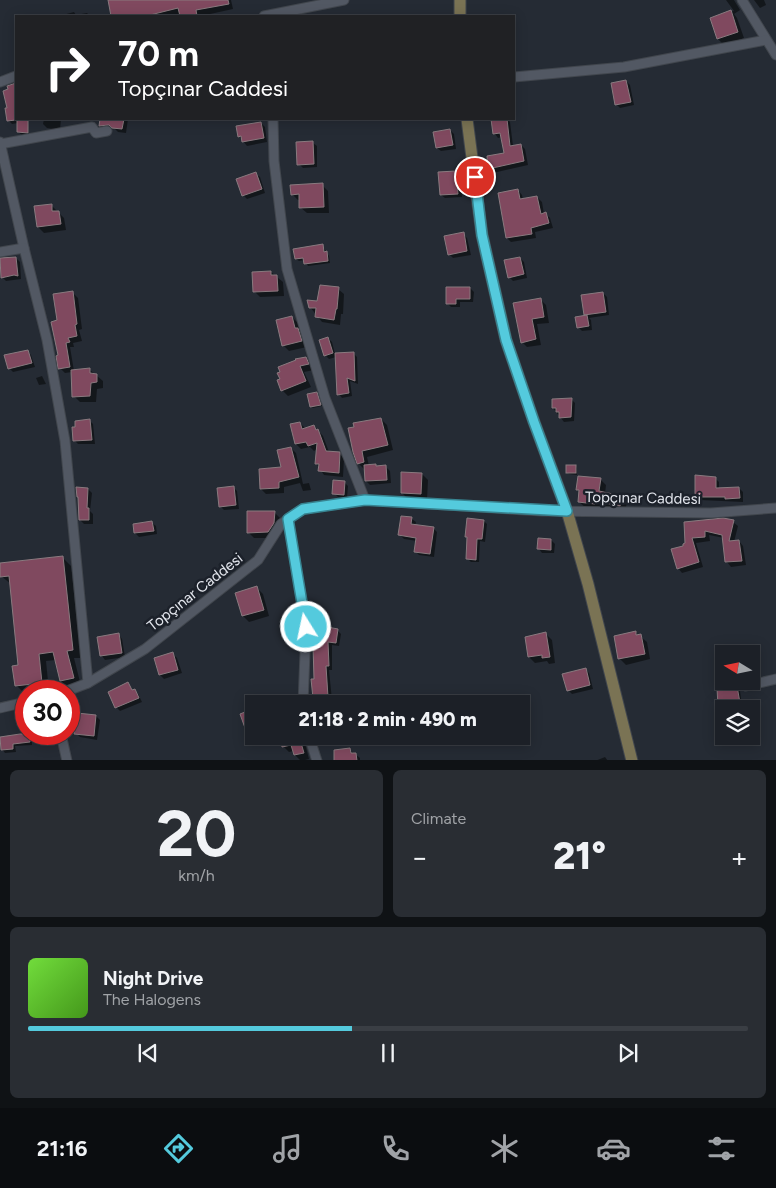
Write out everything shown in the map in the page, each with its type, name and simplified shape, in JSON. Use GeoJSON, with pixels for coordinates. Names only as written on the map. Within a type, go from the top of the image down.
{"type":"FeatureCollection","features":[{"type":"Feature","properties":{"kind":"street"},"geometry":{"type":"LineString","coordinates":[[272,15],[344,0]]}},
{"type":"Feature","properties":{"kind":"street"},"geometry":{"type":"LineString","coordinates":[[460,0],[460,15]]}},
{"type":"Feature","properties":{"kind":"street"},"geometry":{"type":"LineString","coordinates":[[742,0],[776,56]]}},
{"type":"Feature","properties":{"kind":"street"},"geometry":{"type":"LineString","coordinates":[[515,77],[624,67],[766,40]]}},
{"type":"Feature","properties":{"kind":"street"},"geometry":{"type":"LineString","coordinates":[[0,82],[15,76]]}},
{"type":"Feature","properties":{"kind":"street"},"geometry":{"type":"LineString","coordinates":[[273,120],[274,161],[287,269],[325,398],[365,500]]}},
{"type":"Feature","properties":{"kind":"street"},"geometry":{"type":"LineString","coordinates":[[468,120],[482,235],[506,340],[567,511],[588,584],[632,760]]}},
{"type":"Feature","properties":{"kind":"street"},"geometry":{"type":"LineString","coordinates":[[88,683],[65,441],[47,340],[0,143],[92,127],[96,133],[107,131]]}},
{"type":"Feature","properties":{"kind":"street"},"geometry":{"type":"LineString","coordinates":[[0,252],[24,248]]}},
{"type":"Feature","properties":{"kind":"street","name":"Topçınar Caddesi"},"geometry":{"type":"LineString","coordinates":[[80,686],[145,649],[258,560],[281,524],[303,509],[365,500],[567,511],[711,513],[776,508]]}},
{"type":"Feature","properties":{"kind":"street"},"geometry":{"type":"LineString","coordinates":[[288,519],[306,627],[303,695]]}},
{"type":"Feature","properties":{"kind":"street"},"geometry":{"type":"LineString","coordinates":[[760,683],[776,679]]}},
{"type":"Feature","properties":{"kind":"street"},"geometry":{"type":"LineString","coordinates":[[0,708],[15,705]]}},
{"type":"Feature","properties":{"kind":"street"},"geometry":{"type":"LineString","coordinates":[[64,745],[67,760]]}},
{"type":"Feature","properties":{"kind":"street"},"geometry":{"type":"LineString","coordinates":[[312,745],[318,760]]}},
{"type":"Feature","properties":{"kind":"building"},"geometry":{"type":"Polygon","coordinates":[[[108,0],[228,0],[229,4],[196,10],[197,15],[180,15],[178,8],[150,15],[111,15],[108,0]]]}},
{"type":"Feature","properties":{"kind":"building"},"geometry":{"type":"Polygon","coordinates":[[[731,10],[738,32],[717,39],[710,18],[731,10]]]}},
{"type":"Feature","properties":{"kind":"building"},"geometry":{"type":"Polygon","coordinates":[[[626,80],[631,102],[615,105],[611,83],[626,80]]]}},
{"type":"Feature","properties":{"kind":"building"},"geometry":{"type":"Polygon","coordinates":[[[15,83],[16,120],[7,121],[5,108],[7,108],[3,91],[8,89],[7,86],[15,83]]]}},
{"type":"Feature","properties":{"kind":"building"},"geometry":{"type":"Polygon","coordinates":[[[17,120],[28,120],[28,133],[17,132],[17,120]]]}},
{"type":"Feature","properties":{"kind":"building"},"geometry":{"type":"Polygon","coordinates":[[[100,120],[124,120],[122,129],[112,128],[109,125],[99,126],[100,120]]]}},
{"type":"Feature","properties":{"kind":"building"},"geometry":{"type":"Polygon","coordinates":[[[491,120],[507,120],[510,146],[521,144],[524,161],[488,169],[487,156],[504,153],[500,133],[493,134],[491,120]]]}},
{"type":"Feature","properties":{"kind":"building"},"geometry":{"type":"Polygon","coordinates":[[[261,122],[264,138],[242,142],[241,136],[238,137],[236,126],[261,122]]]}},
{"type":"Feature","properties":{"kind":"building"},"geometry":{"type":"Polygon","coordinates":[[[450,129],[453,145],[436,148],[433,132],[450,129]]]}},
{"type":"Feature","properties":{"kind":"building"},"geometry":{"type":"Polygon","coordinates":[[[313,141],[314,164],[297,165],[296,142],[313,141]]]}},
{"type":"Feature","properties":{"kind":"building"},"geometry":{"type":"Polygon","coordinates":[[[456,171],[458,194],[440,195],[438,172],[456,171]]]}},
{"type":"Feature","properties":{"kind":"building"},"geometry":{"type":"Polygon","coordinates":[[[256,172],[262,189],[242,196],[236,179],[256,172]]]}},
{"type":"Feature","properties":{"kind":"building"},"geometry":{"type":"Polygon","coordinates":[[[323,183],[324,207],[299,208],[299,194],[291,195],[290,185],[323,183]]]}},
{"type":"Feature","properties":{"kind":"building"},"geometry":{"type":"Polygon","coordinates":[[[518,189],[520,199],[537,196],[541,214],[546,212],[549,223],[531,228],[532,234],[506,238],[498,193],[518,189]]]}},
{"type":"Feature","properties":{"kind":"building"},"geometry":{"type":"Polygon","coordinates":[[[52,204],[52,211],[59,211],[61,224],[37,227],[34,206],[52,204]]]}},
{"type":"Feature","properties":{"kind":"building"},"geometry":{"type":"Polygon","coordinates":[[[464,232],[467,251],[448,255],[444,236],[464,232]]]}},
{"type":"Feature","properties":{"kind":"building"},"geometry":{"type":"Polygon","coordinates":[[[323,244],[324,252],[327,251],[328,261],[304,264],[303,258],[295,259],[293,249],[323,244]]]}},
{"type":"Feature","properties":{"kind":"building"},"geometry":{"type":"Polygon","coordinates":[[[16,257],[18,276],[1,278],[0,258],[16,257]]]}},
{"type":"Feature","properties":{"kind":"building"},"geometry":{"type":"Polygon","coordinates":[[[520,257],[524,274],[508,278],[504,260],[520,257]]]}},
{"type":"Feature","properties":{"kind":"building"},"geometry":{"type":"Polygon","coordinates":[[[271,271],[271,275],[277,275],[278,291],[253,292],[252,272],[271,271]]]}},
{"type":"Feature","properties":{"kind":"building"},"geometry":{"type":"Polygon","coordinates":[[[320,285],[339,287],[334,320],[315,317],[316,308],[309,308],[307,300],[317,301],[320,285]]]}},
{"type":"Feature","properties":{"kind":"building"},"geometry":{"type":"Polygon","coordinates":[[[446,287],[470,287],[470,299],[456,299],[456,304],[446,304],[446,287]]]}},
{"type":"Feature","properties":{"kind":"building"},"geometry":{"type":"Polygon","coordinates":[[[73,291],[77,336],[68,338],[70,342],[66,343],[70,367],[58,369],[56,356],[58,355],[51,322],[57,320],[53,294],[73,291]]]}},
{"type":"Feature","properties":{"kind":"building"},"geometry":{"type":"Polygon","coordinates":[[[603,292],[606,312],[584,315],[581,295],[603,292]]]}},
{"type":"Feature","properties":{"kind":"building"},"geometry":{"type":"Polygon","coordinates":[[[541,298],[544,317],[532,319],[536,339],[521,343],[513,303],[541,298]]]}},
{"type":"Feature","properties":{"kind":"building"},"geometry":{"type":"Polygon","coordinates":[[[587,315],[589,326],[577,328],[575,317],[587,315]]]}},
{"type":"Feature","properties":{"kind":"building"},"geometry":{"type":"Polygon","coordinates":[[[292,316],[295,328],[298,328],[302,341],[282,346],[276,320],[292,316]]]}},
{"type":"Feature","properties":{"kind":"building"},"geometry":{"type":"Polygon","coordinates":[[[328,337],[333,353],[324,356],[319,340],[328,337]]]}},
{"type":"Feature","properties":{"kind":"building"},"geometry":{"type":"Polygon","coordinates":[[[28,350],[32,363],[8,369],[4,355],[28,350]]]}},
{"type":"Feature","properties":{"kind":"building"},"geometry":{"type":"Polygon","coordinates":[[[354,352],[355,381],[347,378],[349,393],[337,395],[335,353],[354,352]]]}},
{"type":"Feature","properties":{"kind":"building"},"geometry":{"type":"Polygon","coordinates":[[[306,357],[309,364],[300,366],[306,381],[281,391],[277,380],[280,379],[277,373],[280,372],[278,367],[295,359],[306,357]]]}},
{"type":"Feature","properties":{"kind":"building"},"geometry":{"type":"Polygon","coordinates":[[[90,368],[90,373],[97,374],[97,382],[91,383],[90,396],[72,397],[71,370],[90,368]]]}},
{"type":"Feature","properties":{"kind":"building"},"geometry":{"type":"Polygon","coordinates":[[[317,392],[321,405],[310,407],[307,394],[317,392]]]}},
{"type":"Feature","properties":{"kind":"building"},"geometry":{"type":"Polygon","coordinates":[[[572,398],[571,417],[559,418],[559,412],[556,412],[556,408],[552,408],[552,399],[572,398]]]}},
{"type":"Feature","properties":{"kind":"building"},"geometry":{"type":"Polygon","coordinates":[[[381,418],[388,445],[362,451],[364,462],[357,464],[348,428],[354,427],[353,423],[381,418]]]}},
{"type":"Feature","properties":{"kind":"building"},"geometry":{"type":"Polygon","coordinates":[[[90,419],[92,440],[73,441],[72,427],[75,427],[75,421],[90,419]]]}},
{"type":"Feature","properties":{"kind":"building"},"geometry":{"type":"Polygon","coordinates":[[[300,422],[302,429],[314,425],[316,430],[318,429],[326,451],[340,452],[339,473],[318,471],[319,464],[315,464],[317,443],[308,446],[306,442],[295,444],[290,424],[300,422]]]}},
{"type":"Feature","properties":{"kind":"building"},"geometry":{"type":"Polygon","coordinates":[[[291,447],[299,477],[279,482],[279,488],[260,489],[259,469],[281,467],[277,450],[291,447]]]}},
{"type":"Feature","properties":{"kind":"building"},"geometry":{"type":"Polygon","coordinates":[[[376,464],[376,466],[386,465],[387,480],[365,481],[364,465],[376,464]]]}},
{"type":"Feature","properties":{"kind":"building"},"geometry":{"type":"Polygon","coordinates":[[[566,465],[576,465],[576,473],[566,473],[566,465]]]}},
{"type":"Feature","properties":{"kind":"building"},"geometry":{"type":"Polygon","coordinates":[[[401,472],[422,473],[421,494],[401,493],[401,472]]]}},
{"type":"Feature","properties":{"kind":"building"},"geometry":{"type":"Polygon","coordinates":[[[695,475],[716,477],[716,488],[739,487],[740,498],[695,497],[695,475]]]}},
{"type":"Feature","properties":{"kind":"building"},"geometry":{"type":"Polygon","coordinates":[[[578,476],[601,478],[599,491],[622,496],[620,506],[595,501],[595,504],[578,502],[579,490],[576,490],[578,476]]]}},
{"type":"Feature","properties":{"kind":"building"},"geometry":{"type":"Polygon","coordinates":[[[333,480],[345,481],[344,495],[332,494],[333,480]]]}},
{"type":"Feature","properties":{"kind":"building"},"geometry":{"type":"Polygon","coordinates":[[[234,486],[236,505],[219,507],[217,488],[234,486]]]}},
{"type":"Feature","properties":{"kind":"building"},"geometry":{"type":"Polygon","coordinates":[[[76,487],[88,488],[87,508],[89,508],[89,520],[79,520],[76,487]]]}},
{"type":"Feature","properties":{"kind":"building"},"geometry":{"type":"Polygon","coordinates":[[[247,511],[275,511],[274,523],[268,532],[247,533],[247,511]]]}},
{"type":"Feature","properties":{"kind":"building"},"geometry":{"type":"Polygon","coordinates":[[[401,516],[412,517],[411,524],[434,527],[430,554],[414,552],[416,538],[398,535],[401,516]]]}},
{"type":"Feature","properties":{"kind":"building"},"geometry":{"type":"Polygon","coordinates":[[[467,518],[484,520],[482,539],[477,539],[476,560],[466,559],[467,537],[465,537],[467,518]]]}},
{"type":"Feature","properties":{"kind":"building"},"geometry":{"type":"Polygon","coordinates":[[[723,518],[734,520],[729,541],[739,540],[742,561],[725,562],[722,535],[705,531],[705,537],[692,538],[699,562],[677,569],[671,549],[683,546],[685,543],[684,522],[723,518]]]}},
{"type":"Feature","properties":{"kind":"building"},"geometry":{"type":"Polygon","coordinates":[[[152,521],[154,531],[134,533],[133,524],[152,521]]]}},
{"type":"Feature","properties":{"kind":"building"},"geometry":{"type":"Polygon","coordinates":[[[538,538],[551,539],[551,550],[537,549],[538,538]]]}},
{"type":"Feature","properties":{"kind":"building"},"geometry":{"type":"Polygon","coordinates":[[[63,556],[73,650],[67,651],[74,678],[60,680],[53,652],[39,654],[42,680],[15,680],[15,686],[12,666],[18,665],[9,576],[0,577],[0,563],[63,556]]]}},
{"type":"Feature","properties":{"kind":"building"},"geometry":{"type":"Polygon","coordinates":[[[257,586],[264,610],[242,616],[235,593],[257,586]]]}},
{"type":"Feature","properties":{"kind":"building"},"geometry":{"type":"Polygon","coordinates":[[[322,626],[338,629],[336,643],[328,642],[329,666],[326,666],[328,695],[313,695],[311,679],[314,679],[313,645],[319,645],[322,626]]]}},
{"type":"Feature","properties":{"kind":"building"},"geometry":{"type":"Polygon","coordinates":[[[636,631],[636,635],[641,634],[645,654],[618,659],[614,636],[636,631]]]}},
{"type":"Feature","properties":{"kind":"building"},"geometry":{"type":"Polygon","coordinates":[[[546,632],[550,657],[542,658],[542,655],[528,657],[525,637],[546,632]]]}},
{"type":"Feature","properties":{"kind":"building"},"geometry":{"type":"Polygon","coordinates":[[[119,633],[122,653],[100,656],[97,637],[119,633]]]}},
{"type":"Feature","properties":{"kind":"building"},"geometry":{"type":"Polygon","coordinates":[[[173,652],[178,670],[159,675],[154,658],[173,652]]]}},
{"type":"Feature","properties":{"kind":"building"},"geometry":{"type":"Polygon","coordinates":[[[586,668],[590,685],[567,691],[562,674],[586,668]]]}},
{"type":"Feature","properties":{"kind":"building"},"geometry":{"type":"Polygon","coordinates":[[[128,682],[132,690],[135,689],[139,698],[115,708],[108,692],[128,682]]]}},
{"type":"Feature","properties":{"kind":"building"},"geometry":{"type":"Polygon","coordinates":[[[717,690],[738,690],[739,700],[718,700],[717,690]]]}},
{"type":"Feature","properties":{"kind":"building"},"geometry":{"type":"Polygon","coordinates":[[[245,712],[245,728],[240,714],[245,712]]]}},
{"type":"Feature","properties":{"kind":"building"},"geometry":{"type":"Polygon","coordinates":[[[80,713],[96,715],[94,736],[80,735],[80,713]]]}},
{"type":"Feature","properties":{"kind":"building"},"geometry":{"type":"Polygon","coordinates":[[[15,735],[13,749],[1,750],[0,737],[15,735]]]}},
{"type":"Feature","properties":{"kind":"building"},"geometry":{"type":"Polygon","coordinates":[[[291,745],[302,745],[304,753],[294,755],[291,745]]]}},
{"type":"Feature","properties":{"kind":"building"},"geometry":{"type":"Polygon","coordinates":[[[350,748],[351,753],[356,753],[357,760],[334,760],[334,750],[350,748]]]}},
{"type":"Feature","properties":{"kind":"route"},"geometry":{"type":"LineString","coordinates":[[306,627],[288,519],[303,509],[365,500],[567,511],[506,340],[482,235],[475,177]]}}]}
